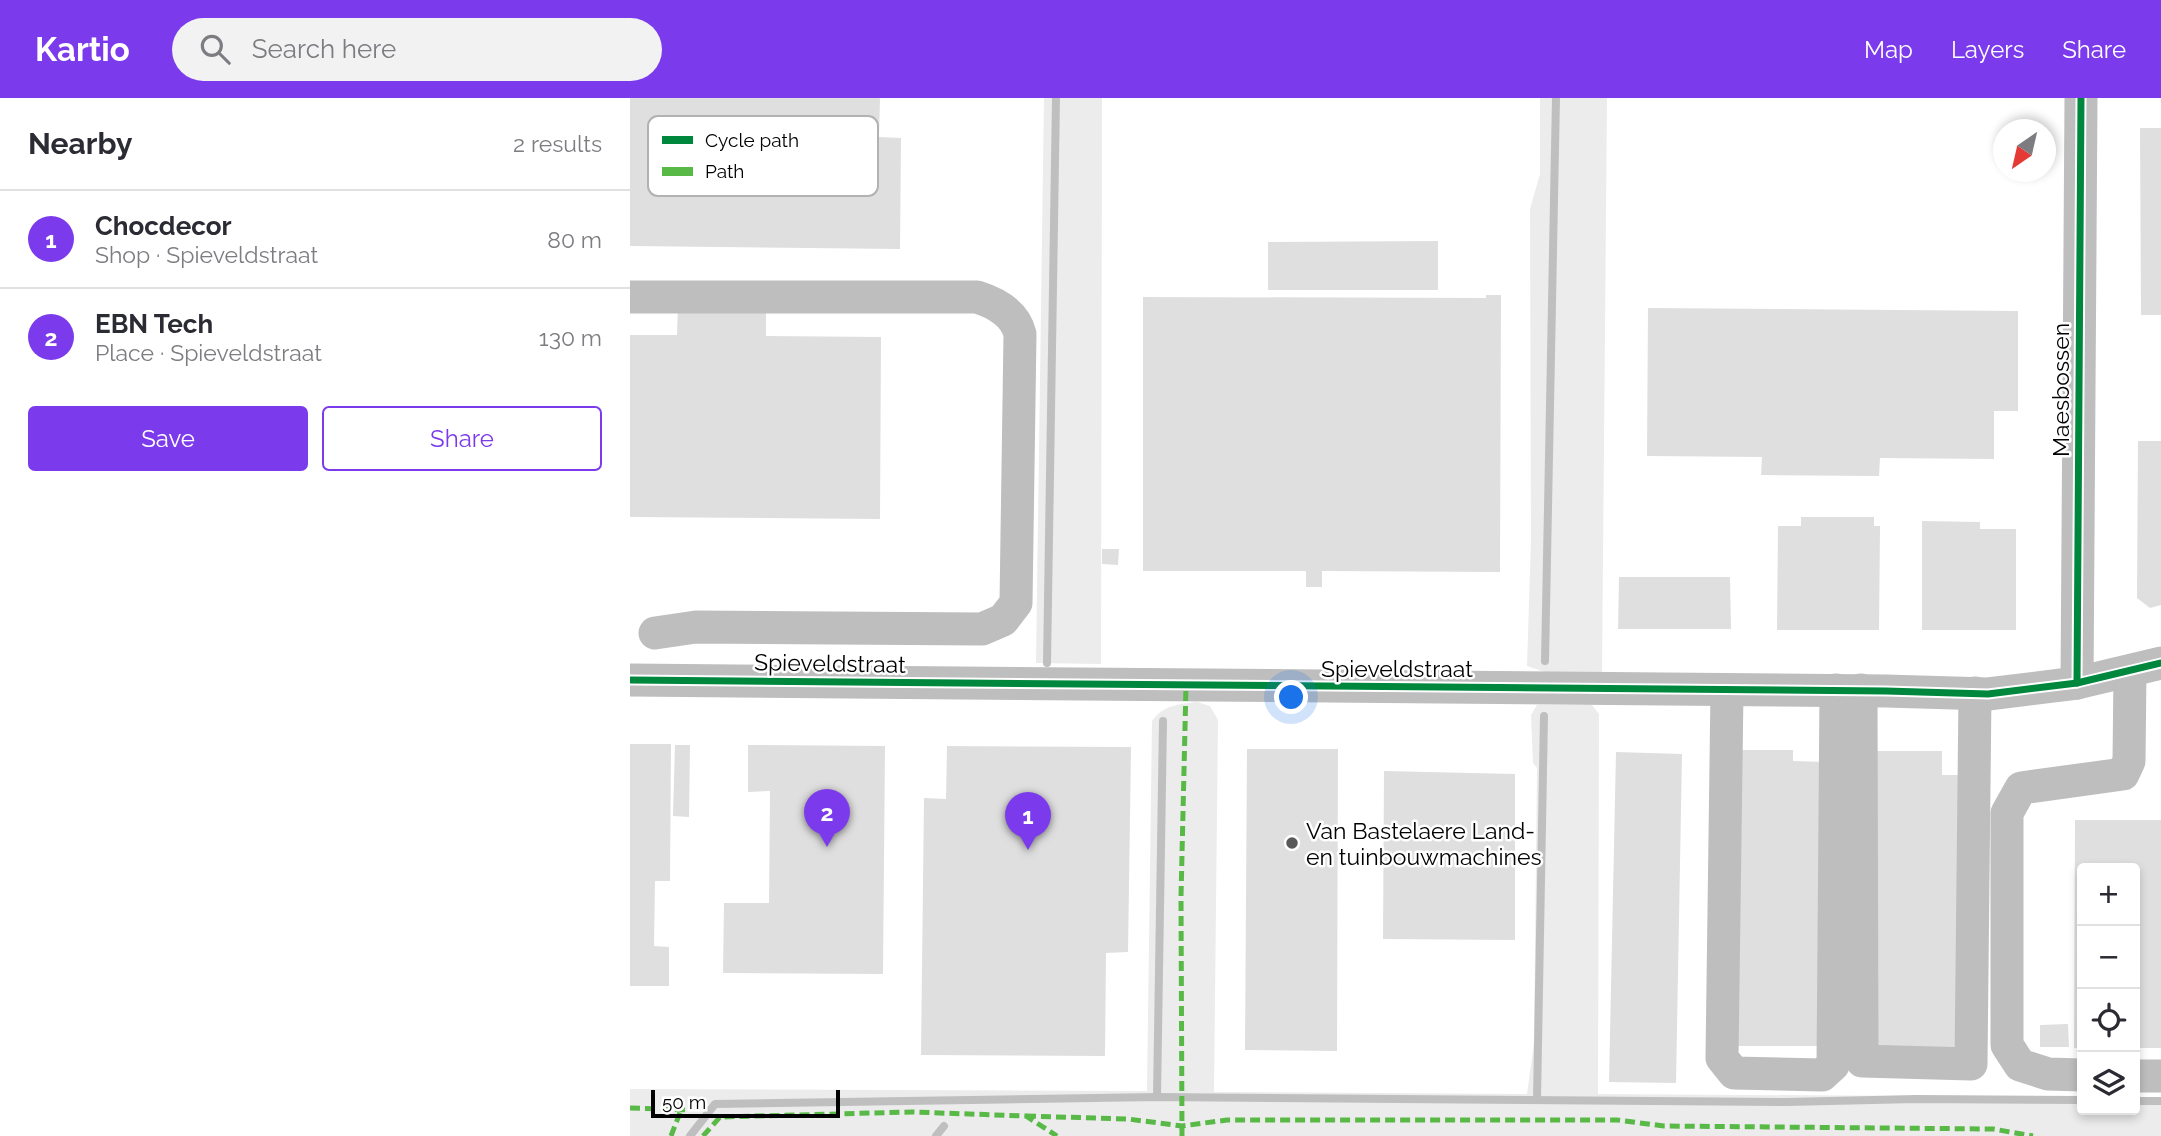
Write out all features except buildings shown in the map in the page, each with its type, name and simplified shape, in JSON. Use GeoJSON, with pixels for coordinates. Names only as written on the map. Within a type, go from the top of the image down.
{"type":"FeatureCollection","features":[{"type":"Feature","properties":{"kind":"street","name":"Maesbossen"},"geometry":{"type":"LineString","coordinates":[[2077,683],[2081,98]]}},
{"type":"Feature","properties":{"kind":"street"},"geometry":{"type":"LineString","coordinates":[[630,297],[977,297],[993,302],[1017,322],[1020,334],[1016,603],[1003,620],[982,629],[696,627],[643,633],[643,680]]}},
{"type":"Feature","properties":{"kind":"street","name":"Spieveldstraat"},"geometry":{"type":"LineString","coordinates":[[643,680],[1848,690],[1988,694],[2077,683],[2146,667]]}},
{"type":"Feature","properties":{"kind":"street"},"geometry":{"type":"LineString","coordinates":[[2077,1075],[2048,1074],[2020,1065],[2007,1045],[2007,813],[2021,788],[2123,774],[2129,761],[2146,667]]}},
{"type":"Feature","properties":{"kind":"street"},"geometry":{"type":"LineString","coordinates":[[1727,690],[1722,1058],[1734,1073],[1822,1075],[1833,1065],[1848,690]]}},
{"type":"Feature","properties":{"kind":"street"},"geometry":{"type":"LineString","coordinates":[[1848,690],[1862,1061],[1971,1064],[1975,693]]}},
{"type":"Feature","properties":{"kind":"street"},"geometry":{"type":"LineString","coordinates":[[2140,1076],[2161,1076]]}},
{"type":"Feature","properties":{"kind":"shaded area"},"geometry":{"type":"Polygon","coordinates":[[[1044,98],[1102,98],[1101,664],[1036,663],[1044,98]]]}},
{"type":"Feature","properties":{"kind":"shaded area"},"geometry":{"type":"Polygon","coordinates":[[[1540,98],[1607,98],[1602,675],[1554,675],[1527,666],[1531,540],[1530,209],[1540,174],[1540,98]]]}},
{"type":"Feature","properties":{"kind":"shaded area"},"geometry":{"type":"Polygon","coordinates":[[[1197,702],[1210,706],[1218,720],[1214,1092],[1527,1094],[1534,1043],[1537,768],[1533,763],[1531,715],[1537,705],[1592,705],[1599,714],[1598,1094],[2077,1097],[2077,1115],[2140,1115],[2140,1097],[2161,1097],[2161,1136],[630,1136],[630,1089],[1147,1091],[1152,721],[1166,708],[1197,702]]]}},
{"type":"Feature","properties":{"kind":"waterway"},"geometry":{"type":"LineString","coordinates":[[1047,663],[1056,98]]}},
{"type":"Feature","properties":{"kind":"waterway"},"geometry":{"type":"LineString","coordinates":[[1545,661],[1556,98]]}},
{"type":"Feature","properties":{"kind":"waterway"},"geometry":{"type":"LineString","coordinates":[[1537,1099],[1544,716]]}},
{"type":"Feature","properties":{"kind":"waterway"},"geometry":{"type":"LineString","coordinates":[[1157,1097],[1163,721]]}},
{"type":"Feature","properties":{"kind":"waterway"},"geometry":{"type":"LineString","coordinates":[[690,1136],[715,1104],[1157,1097],[1787,1102],[2077,1100]]}},
{"type":"Feature","properties":{"kind":"waterway"},"geometry":{"type":"LineString","coordinates":[[2140,1101],[2161,1101]]}},
{"type":"Feature","properties":{"kind":"waterway"},"geometry":{"type":"LineString","coordinates":[[936,1136],[944,1126]]}},
{"type":"Feature","properties":{"kind":"marked path"},"geometry":{"type":"LineString","coordinates":[[1182,1136],[1181,897],[1186,686]]}},
{"type":"Feature","properties":{"kind":"marked path"},"geometry":{"type":"LineString","coordinates":[[630,1108],[690,1110]]}},
{"type":"Feature","properties":{"kind":"marked path"},"geometry":{"type":"LineString","coordinates":[[671,1136],[681,1110]]}},
{"type":"Feature","properties":{"kind":"marked path"},"geometry":{"type":"LineString","coordinates":[[703,1136],[720,1117],[912,1112],[1026,1116],[1057,1136]]}},
{"type":"Feature","properties":{"kind":"marked path"},"geometry":{"type":"LineString","coordinates":[[1026,1116],[1128,1119],[1182,1126],[1227,1120],[1617,1120],[1664,1126],[1993,1129],[2033,1136]]}},
{"type":"Feature","properties":{"kind":"cycle path"},"geometry":{"type":"LineString","coordinates":[[2077,683],[2081,98]]}},
{"type":"Feature","properties":{"kind":"cycle path"},"geometry":{"type":"LineString","coordinates":[[630,680],[1988,694],[2077,683],[2161,663]]}},
{"type":"Feature","properties":{"kind":"place","name":"Van Bastelaere Land- en tuinbouwmachines"},"geometry":{"type":"Point","coordinates":[1292,843]}},
{"type":"Feature","properties":{"kind":"place","name":"EBN Tech"},"geometry":{"type":"Point","coordinates":[827,847]}},
{"type":"Feature","properties":{"kind":"place","name":"Chocdecor"},"geometry":{"type":"Point","coordinates":[1028,850]}}]}
